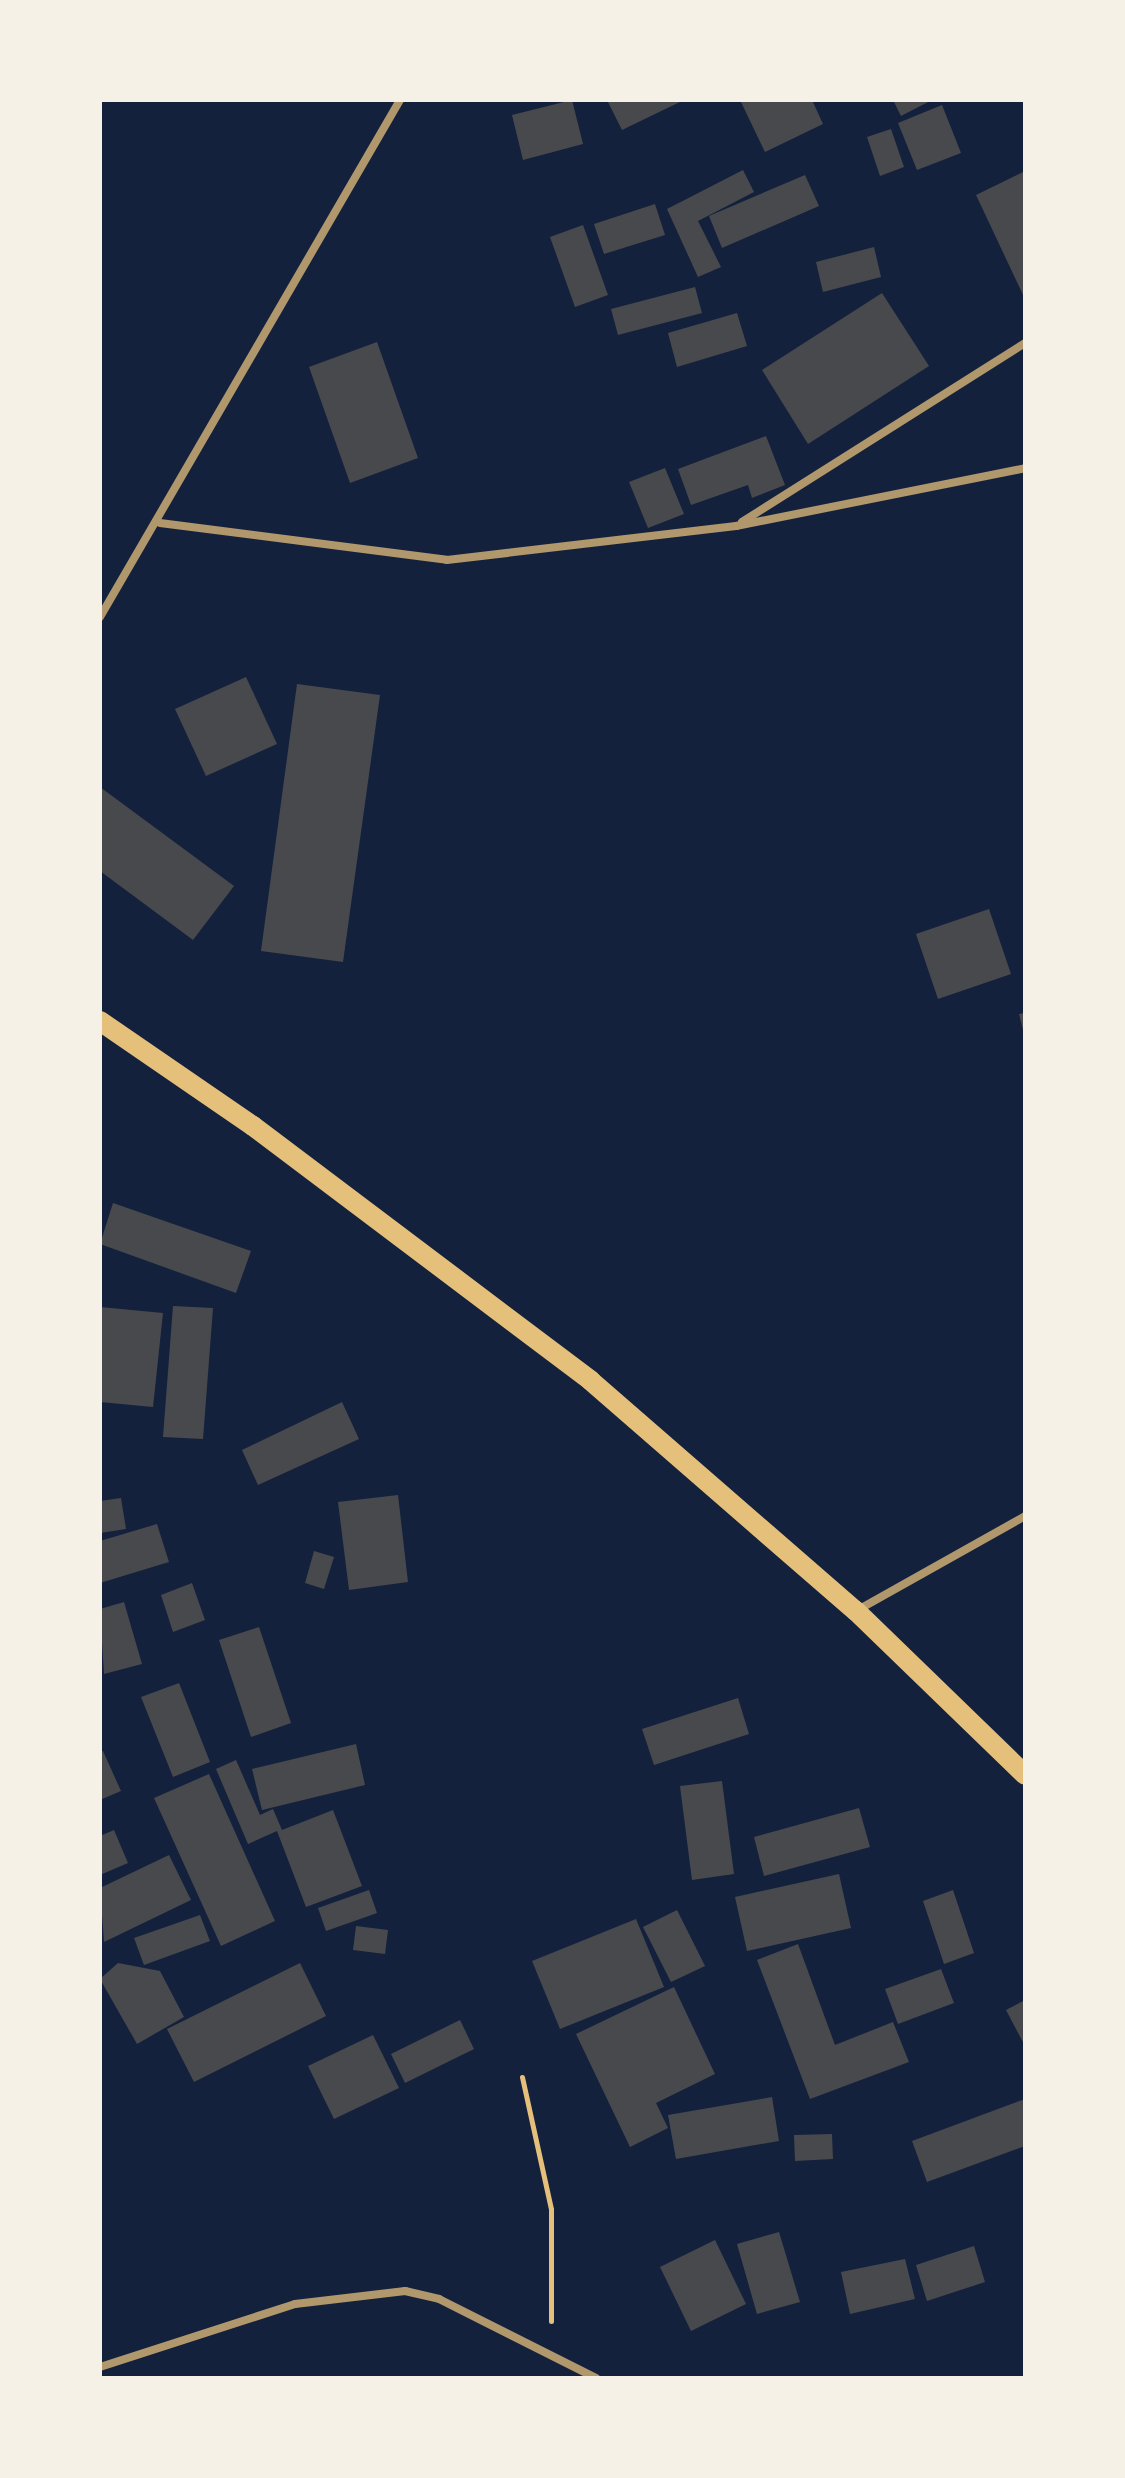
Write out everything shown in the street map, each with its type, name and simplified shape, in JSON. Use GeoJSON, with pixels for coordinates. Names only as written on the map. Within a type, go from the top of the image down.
{"type":"FeatureCollection","features":[{"type":"Feature","properties":{"kind":"main road"},"geometry":{"type":"LineString","coordinates":[[100,1021],[253,1126],[591,1381],[856,1611],[1025,1775]]}},
{"type":"Feature","properties":{"kind":"street"},"geometry":{"type":"LineString","coordinates":[[100,617],[160,523],[400,100]]}},
{"type":"Feature","properties":{"kind":"street"},"geometry":{"type":"LineString","coordinates":[[736,526],[1025,343]]}},
{"type":"Feature","properties":{"kind":"street"},"geometry":{"type":"LineString","coordinates":[[160,523],[447,560],[736,526],[1025,468]]}},
{"type":"Feature","properties":{"kind":"street"},"geometry":{"type":"LineString","coordinates":[[856,1611],[1025,1516]]}},
{"type":"Feature","properties":{"kind":"street"},"geometry":{"type":"LineString","coordinates":[[100,2367],[295,2304],[371,2291],[439,2299],[596,2378]]}},
{"type":"Feature","properties":{"kind":"path"},"geometry":{"type":"LineString","coordinates":[[522,2077],[551,2209],[551,2355]]}},
{"type":"Feature","properties":{"kind":"building"},"geometry":{"type":"Polygon","coordinates":[[[572,100],[583,144],[523,160],[512,115],[572,100]]]}},
{"type":"Feature","properties":{"kind":"building"},"geometry":{"type":"Polygon","coordinates":[[[607,100],[684,100],[622,130],[607,100]]]}},
{"type":"Feature","properties":{"kind":"building"},"geometry":{"type":"Polygon","coordinates":[[[740,100],[812,100],[823,124],[765,152],[740,100]]]}},
{"type":"Feature","properties":{"kind":"building"},"geometry":{"type":"Polygon","coordinates":[[[893,100],[932,100],[901,116],[893,100]]]}},
{"type":"Feature","properties":{"kind":"building"},"geometry":{"type":"Polygon","coordinates":[[[942,105],[961,153],[917,170],[898,123],[942,105]]]}},
{"type":"Feature","properties":{"kind":"building"},"geometry":{"type":"Polygon","coordinates":[[[891,129],[904,167],[880,176],[867,137],[891,129]]]}},
{"type":"Feature","properties":{"kind":"building"},"geometry":{"type":"Polygon","coordinates":[[[743,170],[754,192],[698,221],[721,267],[698,277],[667,209],[743,170]]]}},
{"type":"Feature","properties":{"kind":"building"},"geometry":{"type":"Polygon","coordinates":[[[1023,172],[1025,177],[1025,299],[976,195],[1023,172]]]}},
{"type":"Feature","properties":{"kind":"building"},"geometry":{"type":"Polygon","coordinates":[[[805,175],[819,206],[722,248],[709,216],[805,175]]]}},
{"type":"Feature","properties":{"kind":"building"},"geometry":{"type":"Polygon","coordinates":[[[655,204],[665,235],[604,254],[594,224],[655,204]]]}},
{"type":"Feature","properties":{"kind":"building"},"geometry":{"type":"Polygon","coordinates":[[[583,225],[608,295],[575,307],[550,237],[583,225]]]}},
{"type":"Feature","properties":{"kind":"building"},"geometry":{"type":"Polygon","coordinates":[[[874,247],[881,277],[823,292],[816,262],[874,247]]]}},
{"type":"Feature","properties":{"kind":"building"},"geometry":{"type":"Polygon","coordinates":[[[695,287],[702,313],[618,335],[611,309],[695,287]]]}},
{"type":"Feature","properties":{"kind":"building"},"geometry":{"type":"Polygon","coordinates":[[[882,293],[929,366],[808,444],[762,370],[882,293]]]}},
{"type":"Feature","properties":{"kind":"building"},"geometry":{"type":"Polygon","coordinates":[[[737,313],[747,346],[677,367],[668,333],[737,313]]]}},
{"type":"Feature","properties":{"kind":"building"},"geometry":{"type":"Polygon","coordinates":[[[377,342],[418,458],[350,483],[309,367],[377,342]]]}},
{"type":"Feature","properties":{"kind":"building"},"geometry":{"type":"Polygon","coordinates":[[[766,436],[785,485],[752,498],[748,485],[691,505],[678,469],[766,436]]]}},
{"type":"Feature","properties":{"kind":"building"},"geometry":{"type":"Polygon","coordinates":[[[665,468],[684,514],[648,528],[629,482],[665,468]]]}},
{"type":"Feature","properties":{"kind":"building"},"geometry":{"type":"Polygon","coordinates":[[[246,677],[277,744],[206,776],[175,709],[246,677]]]}},
{"type":"Feature","properties":{"kind":"building"},"geometry":{"type":"Polygon","coordinates":[[[297,684],[380,695],[343,962],[261,951],[297,684]]]}},
{"type":"Feature","properties":{"kind":"building"},"geometry":{"type":"Polygon","coordinates":[[[100,787],[234,886],[193,940],[100,871],[100,787]]]}},
{"type":"Feature","properties":{"kind":"building"},"geometry":{"type":"Polygon","coordinates":[[[989,909],[1011,974],[938,999],[916,934],[989,909]]]}},
{"type":"Feature","properties":{"kind":"building"},"geometry":{"type":"Polygon","coordinates":[[[1025,1013],[1025,1034],[1024,1034],[1019,1014],[1025,1013]]]}},
{"type":"Feature","properties":{"kind":"building"},"geometry":{"type":"Polygon","coordinates":[[[113,1203],[251,1251],[236,1293],[100,1244],[113,1203]]]}},
{"type":"Feature","properties":{"kind":"building"},"geometry":{"type":"Polygon","coordinates":[[[173,1306],[213,1308],[203,1439],[163,1437],[173,1306]]]}},
{"type":"Feature","properties":{"kind":"building"},"geometry":{"type":"Polygon","coordinates":[[[100,1307],[163,1313],[153,1407],[100,1402],[100,1307]]]}},
{"type":"Feature","properties":{"kind":"building"},"geometry":{"type":"Polygon","coordinates":[[[342,1402],[359,1439],[258,1485],[242,1450],[342,1402]]]}},
{"type":"Feature","properties":{"kind":"building"},"geometry":{"type":"Polygon","coordinates":[[[398,1495],[408,1582],[349,1590],[338,1502],[398,1495]]]}},
{"type":"Feature","properties":{"kind":"building"},"geometry":{"type":"Polygon","coordinates":[[[121,1498],[126,1529],[100,1533],[100,1501],[121,1498]]]}},
{"type":"Feature","properties":{"kind":"building"},"geometry":{"type":"Polygon","coordinates":[[[157,1524],[169,1562],[100,1583],[100,1541],[157,1524]]]}},
{"type":"Feature","properties":{"kind":"building"},"geometry":{"type":"Polygon","coordinates":[[[314,1551],[334,1557],[324,1589],[305,1583],[314,1551]]]}},
{"type":"Feature","properties":{"kind":"building"},"geometry":{"type":"Polygon","coordinates":[[[192,1583],[205,1620],[173,1632],[161,1595],[192,1583]]]}},
{"type":"Feature","properties":{"kind":"building"},"geometry":{"type":"Polygon","coordinates":[[[124,1602],[142,1664],[104,1674],[100,1609],[124,1602]]]}},
{"type":"Feature","properties":{"kind":"building"},"geometry":{"type":"Polygon","coordinates":[[[259,1627],[291,1723],[251,1737],[219,1640],[259,1627]]]}},
{"type":"Feature","properties":{"kind":"building"},"geometry":{"type":"Polygon","coordinates":[[[179,1683],[210,1762],[173,1777],[141,1697],[179,1683]]]}},
{"type":"Feature","properties":{"kind":"building"},"geometry":{"type":"Polygon","coordinates":[[[738,1698],[749,1734],[654,1765],[642,1729],[738,1698]]]}},
{"type":"Feature","properties":{"kind":"building"},"geometry":{"type":"Polygon","coordinates":[[[356,1744],[365,1785],[262,1810],[252,1769],[356,1744]]]}},
{"type":"Feature","properties":{"kind":"building"},"geometry":{"type":"Polygon","coordinates":[[[103,1751],[121,1791],[100,1800],[100,1752],[103,1751]]]}},
{"type":"Feature","properties":{"kind":"building"},"geometry":{"type":"Polygon","coordinates":[[[236,1760],[260,1815],[273,1809],[282,1830],[333,1810],[362,1886],[306,1907],[277,1831],[248,1844],[216,1769],[236,1760]]]}},
{"type":"Feature","properties":{"kind":"building"},"geometry":{"type":"Polygon","coordinates":[[[209,1774],[275,1921],[221,1946],[154,1798],[209,1774]]]}},
{"type":"Feature","properties":{"kind":"building"},"geometry":{"type":"Polygon","coordinates":[[[722,1781],[734,1874],[692,1880],[680,1786],[722,1781]]]}},
{"type":"Feature","properties":{"kind":"building"},"geometry":{"type":"Polygon","coordinates":[[[859,1808],[870,1847],[764,1876],[754,1837],[859,1808]]]}},
{"type":"Feature","properties":{"kind":"building"},"geometry":{"type":"Polygon","coordinates":[[[114,1830],[128,1863],[100,1875],[100,1836],[114,1830]]]}},
{"type":"Feature","properties":{"kind":"building"},"geometry":{"type":"Polygon","coordinates":[[[169,1855],[191,1900],[104,1942],[100,1888],[169,1855]]]}},
{"type":"Feature","properties":{"kind":"building"},"geometry":{"type":"Polygon","coordinates":[[[839,1874],[851,1928],[747,1951],[735,1897],[839,1874]]]}},
{"type":"Feature","properties":{"kind":"building"},"geometry":{"type":"Polygon","coordinates":[[[369,1890],[377,1913],[326,1931],[318,1908],[369,1890]]]}},
{"type":"Feature","properties":{"kind":"building"},"geometry":{"type":"Polygon","coordinates":[[[953,1890],[974,1953],[944,1964],[923,1901],[953,1890]]]}},
{"type":"Feature","properties":{"kind":"building"},"geometry":{"type":"Polygon","coordinates":[[[677,1910],[705,1966],[671,1982],[643,1927],[677,1910]]]}},
{"type":"Feature","properties":{"kind":"building"},"geometry":{"type":"Polygon","coordinates":[[[200,1915],[210,1941],[144,1965],[134,1938],[200,1915]]]}},
{"type":"Feature","properties":{"kind":"building"},"geometry":{"type":"Polygon","coordinates":[[[636,1919],[664,1987],[560,2029],[532,1961],[636,1919]]]}},
{"type":"Feature","properties":{"kind":"building"},"geometry":{"type":"Polygon","coordinates":[[[356,1926],[388,1930],[385,1954],[353,1950],[356,1926]]]}},
{"type":"Feature","properties":{"kind":"building"},"geometry":{"type":"Polygon","coordinates":[[[798,1944],[835,2045],[893,2022],[909,2062],[810,2099],[757,1960],[798,1944]]]}},
{"type":"Feature","properties":{"kind":"building"},"geometry":{"type":"Polygon","coordinates":[[[118,1963],[160,1971],[184,2017],[137,2044],[100,1979],[118,1963]]]}},
{"type":"Feature","properties":{"kind":"building"},"geometry":{"type":"Polygon","coordinates":[[[300,1963],[326,2016],[194,2082],[167,2029],[300,1963]]]}},
{"type":"Feature","properties":{"kind":"building"},"geometry":{"type":"Polygon","coordinates":[[[941,1969],[954,2003],[898,2024],[885,1989],[941,1969]]]}},
{"type":"Feature","properties":{"kind":"building"},"geometry":{"type":"Polygon","coordinates":[[[674,1987],[715,2074],[656,2103],[668,2128],[630,2147],[576,2034],[674,1987]]]}},
{"type":"Feature","properties":{"kind":"building"},"geometry":{"type":"Polygon","coordinates":[[[1025,2000],[1025,2046],[1006,2010],[1025,2000]]]}},
{"type":"Feature","properties":{"kind":"building"},"geometry":{"type":"Polygon","coordinates":[[[460,2020],[474,2049],[405,2083],[391,2054],[460,2020]]]}},
{"type":"Feature","properties":{"kind":"building"},"geometry":{"type":"Polygon","coordinates":[[[373,2035],[399,2088],[334,2119],[308,2066],[373,2035]]]}},
{"type":"Feature","properties":{"kind":"building"},"geometry":{"type":"Polygon","coordinates":[[[772,2097],[779,2141],[676,2159],[668,2115],[772,2097]]]}},
{"type":"Feature","properties":{"kind":"building"},"geometry":{"type":"Polygon","coordinates":[[[1025,2099],[1025,2146],[927,2182],[912,2141],[1025,2099]]]}},
{"type":"Feature","properties":{"kind":"building"},"geometry":{"type":"Polygon","coordinates":[[[832,2134],[833,2159],[795,2161],[794,2135],[832,2134]]]}},
{"type":"Feature","properties":{"kind":"building"},"geometry":{"type":"Polygon","coordinates":[[[779,2232],[800,2302],[757,2314],[737,2244],[779,2232]]]}},
{"type":"Feature","properties":{"kind":"building"},"geometry":{"type":"Polygon","coordinates":[[[715,2240],[746,2304],[691,2331],[660,2267],[715,2240]]]}},
{"type":"Feature","properties":{"kind":"building"},"geometry":{"type":"Polygon","coordinates":[[[974,2246],[985,2282],[927,2301],[916,2265],[974,2246]]]}},
{"type":"Feature","properties":{"kind":"building"},"geometry":{"type":"Polygon","coordinates":[[[905,2259],[915,2299],[850,2314],[841,2272],[905,2259]]]}}]}
